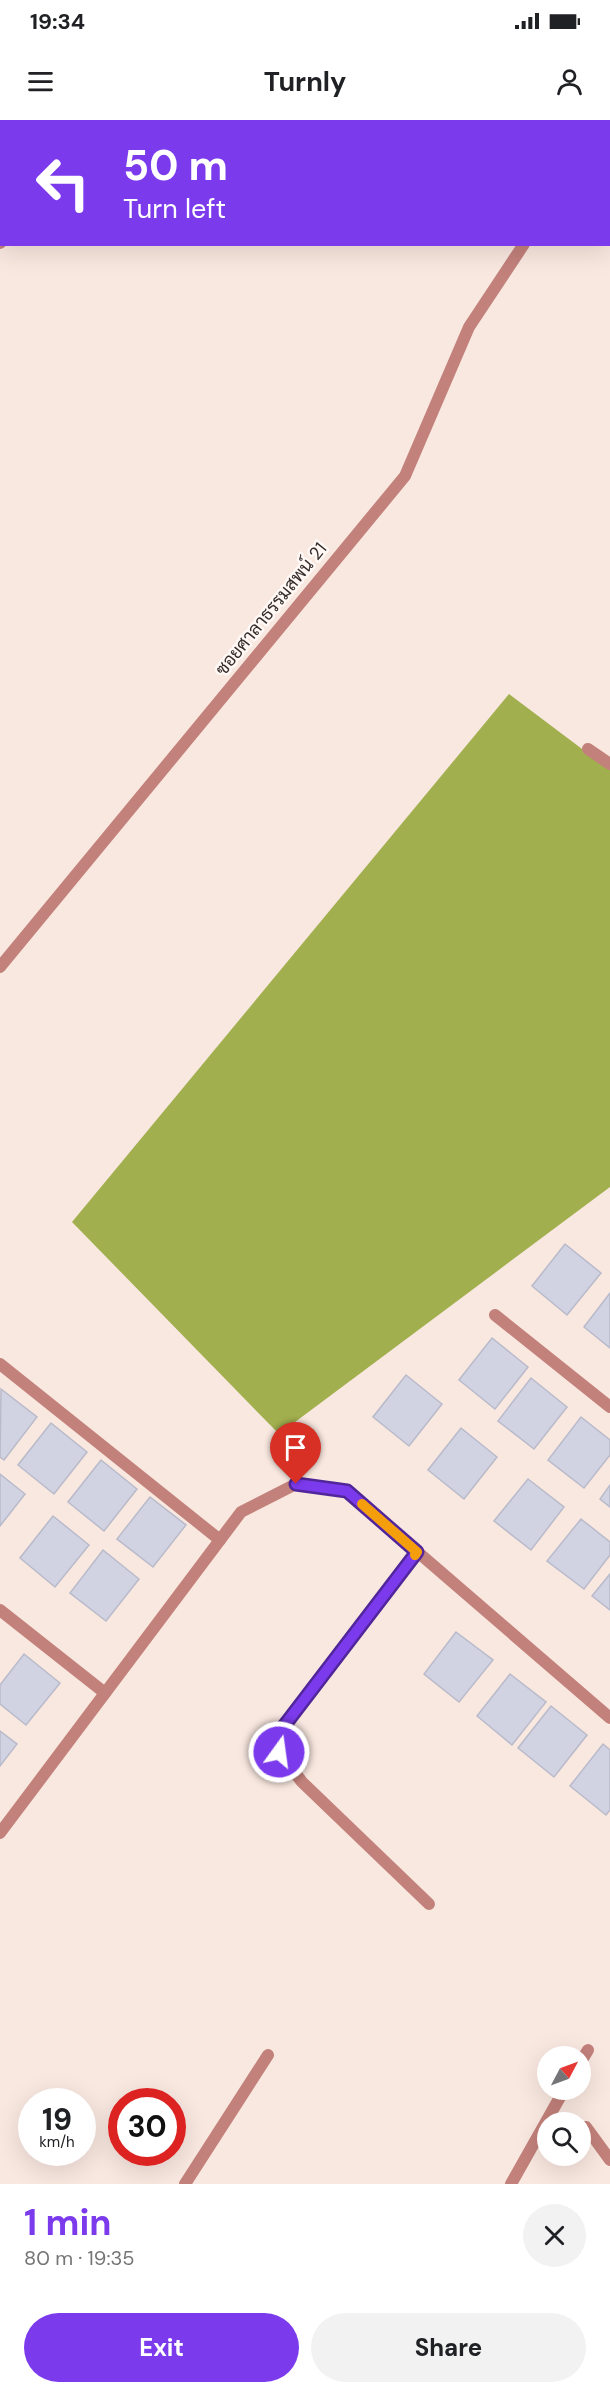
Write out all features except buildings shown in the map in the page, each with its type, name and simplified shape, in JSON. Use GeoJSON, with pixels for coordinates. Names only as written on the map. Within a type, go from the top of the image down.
{"type":"FeatureCollection","features":[{"type":"Feature","properties":{"kind":"street","name":"ซอยศาลาธรรมสพน์ 21"},"geometry":{"type":"LineString","coordinates":[[0,967],[405,476],[469,327],[523,246]]}},
{"type":"Feature","properties":{"kind":"street"},"geometry":{"type":"LineString","coordinates":[[588,749],[610,764]]}},
{"type":"Feature","properties":{"kind":"street"},"geometry":{"type":"LineString","coordinates":[[495,1315],[610,1407]]}},
{"type":"Feature","properties":{"kind":"street"},"geometry":{"type":"LineString","coordinates":[[0,1364],[220,1540]]}},
{"type":"Feature","properties":{"kind":"street"},"geometry":{"type":"LineString","coordinates":[[0,1833],[241,1512],[296,1484],[347,1491],[610,1718]]}},
{"type":"Feature","properties":{"kind":"street"},"geometry":{"type":"LineString","coordinates":[[417,1552],[284,1726],[279,1752],[302,1782],[429,1904]]}},
{"type":"Feature","properties":{"kind":"street"},"geometry":{"type":"LineString","coordinates":[[0,1610],[105,1694]]}},
{"type":"Feature","properties":{"kind":"street"},"geometry":{"type":"LineString","coordinates":[[185,2184],[268,2055]]}},
{"type":"Feature","properties":{"kind":"street"},"geometry":{"type":"LineString","coordinates":[[511,2184],[558,2100]]}},
{"type":"Feature","properties":{"kind":"street"},"geometry":{"type":"LineString","coordinates":[[591,2134],[610,2160]]}},
{"type":"Feature","properties":{"kind":"green space"},"geometry":{"type":"Polygon","coordinates":[[[509,694],[610,770],[610,1187],[279,1434],[72,1222],[509,694]]]}},
{"type":"Feature","properties":{"kind":"slow traffic"},"geometry":{"type":"LineString","coordinates":[[362,1504],[417,1552],[415,1555]]}},
{"type":"Feature","properties":{"kind":"route"},"geometry":{"type":"LineString","coordinates":[[279,1752],[284,1726],[417,1552],[347,1491],[296,1484]]}}]}
